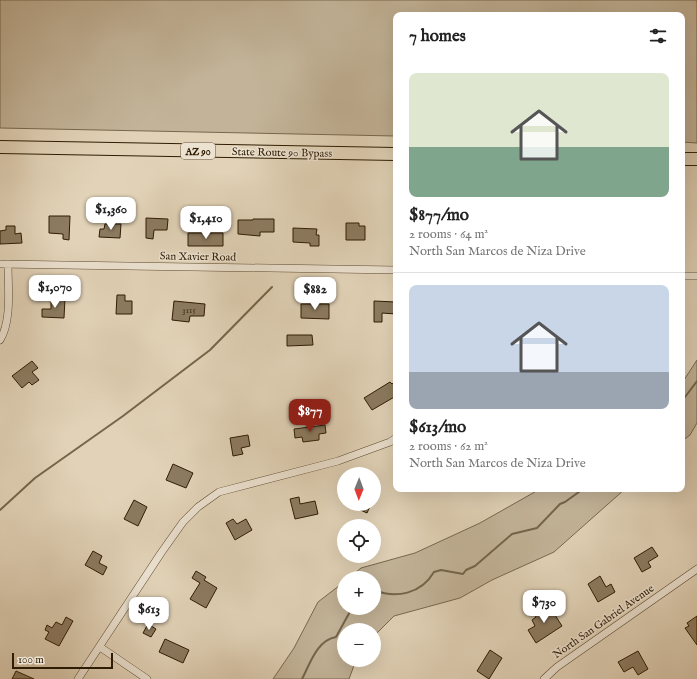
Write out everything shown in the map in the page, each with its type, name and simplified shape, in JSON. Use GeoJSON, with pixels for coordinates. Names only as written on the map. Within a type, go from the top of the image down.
{"type":"FeatureCollection","features":[{"type":"Feature","properties":{"kind":"highway","name":"State Route 90 Bypass"},"geometry":{"type":"LineString","coordinates":[[0,147],[393,154]]}},
{"type":"Feature","properties":{"kind":"highway"},"geometry":{"type":"LineString","coordinates":[[685,159],[697,159]]}},
{"type":"Feature","properties":{"kind":"street","name":"San Xavier Road"},"geometry":{"type":"LineString","coordinates":[[0,264],[393,270]]}},
{"type":"Feature","properties":{"kind":"street"},"geometry":{"type":"LineString","coordinates":[[0,340],[4,334],[7,321],[8,264]]}},
{"type":"Feature","properties":{"kind":"street"},"geometry":{"type":"LineString","coordinates":[[685,276],[697,276]]}},
{"type":"Feature","properties":{"kind":"street"},"geometry":{"type":"LineString","coordinates":[[78,679],[183,522],[198,507],[220,492],[338,461],[393,440]]}},
{"type":"Feature","properties":{"kind":"street","name":"North San Gabriel Avenue"},"geometry":{"type":"LineString","coordinates":[[544,679],[557,667],[697,569]]}},
{"type":"Feature","properties":{"kind":"street"},"geometry":{"type":"LineString","coordinates":[[100,647],[147,679]]}},
{"type":"Feature","properties":{"kind":"shaded area"},"geometry":{"type":"Polygon","coordinates":[[[0,0],[697,0],[697,143],[685,142],[685,12],[393,12],[393,136],[0,128],[0,0]]]}},
{"type":"Feature","properties":{"kind":"shaded area"},"geometry":{"type":"Polygon","coordinates":[[[697,360],[697,423],[690,435],[685,439],[685,378],[697,360]]]}},
{"type":"Feature","properties":{"kind":"shaded area"},"geometry":{"type":"Polygon","coordinates":[[[535,492],[622,492],[554,552],[492,580],[460,598],[394,616],[381,629],[381,623],[337,623],[337,667],[353,667],[349,679],[273,679],[294,648],[318,602],[337,587],[337,615],[381,615],[381,571],[357,571],[361,568],[415,553],[480,523],[535,492]]]}},
{"type":"Feature","properties":{"kind":"building"},"geometry":{"type":"Polygon","coordinates":[[[49,216],[70,216],[69,240],[63,239],[63,234],[49,233],[49,216]]]}},
{"type":"Feature","properties":{"kind":"building"},"geometry":{"type":"Polygon","coordinates":[[[146,218],[168,219],[167,230],[154,230],[153,239],[146,238],[146,218]]]}},
{"type":"Feature","properties":{"kind":"building"},"geometry":{"type":"Polygon","coordinates":[[[274,219],[274,232],[260,232],[260,236],[238,234],[238,220],[274,219]]]}},
{"type":"Feature","properties":{"kind":"building"},"geometry":{"type":"Polygon","coordinates":[[[346,223],[359,223],[359,226],[365,226],[365,240],[346,240],[346,223]]]}},
{"type":"Feature","properties":{"kind":"building"},"geometry":{"type":"Polygon","coordinates":[[[105,224],[121,224],[120,238],[99,237],[100,229],[104,229],[105,224]]]}},
{"type":"Feature","properties":{"kind":"building"},"geometry":{"type":"Polygon","coordinates":[[[6,226],[15,226],[15,234],[21,233],[22,243],[0,244],[0,231],[6,230],[6,226]]]}},
{"type":"Feature","properties":{"kind":"building"},"geometry":{"type":"Polygon","coordinates":[[[293,228],[317,229],[316,235],[319,235],[319,246],[310,246],[310,243],[293,242],[293,228]]]}},
{"type":"Feature","properties":{"kind":"building"},"geometry":{"type":"Polygon","coordinates":[[[188,233],[223,233],[223,246],[188,246],[188,233]]]}},
{"type":"Feature","properties":{"kind":"building"},"geometry":{"type":"Polygon","coordinates":[[[117,295],[125,295],[125,301],[132,301],[132,314],[116,314],[117,295]]]}},
{"type":"Feature","properties":{"kind":"building"},"geometry":{"type":"Polygon","coordinates":[[[51,298],[65,298],[64,318],[42,317],[42,309],[51,309],[51,298]]]}},
{"type":"Feature","properties":{"kind":"building"},"geometry":{"type":"Polygon","coordinates":[[[174,301],[205,304],[204,316],[190,316],[189,322],[172,320],[174,301]]]}},
{"type":"Feature","properties":{"kind":"building"},"geometry":{"type":"Polygon","coordinates":[[[374,301],[393,302],[393,314],[382,313],[382,322],[374,322],[374,301]]]}},
{"type":"Feature","properties":{"kind":"building"},"geometry":{"type":"Polygon","coordinates":[[[301,304],[329,304],[329,319],[301,318],[301,304]]]}},
{"type":"Feature","properties":{"kind":"building"},"geometry":{"type":"Polygon","coordinates":[[[287,335],[312,335],[313,345],[287,346],[287,335]]]}},
{"type":"Feature","properties":{"kind":"building"},"geometry":{"type":"Polygon","coordinates":[[[32,361],[38,368],[32,372],[39,380],[32,385],[29,382],[22,388],[12,376],[32,361]]]}},
{"type":"Feature","properties":{"kind":"building"},"geometry":{"type":"Polygon","coordinates":[[[390,382],[393,383],[393,398],[372,410],[364,398],[390,382]]]}},
{"type":"Feature","properties":{"kind":"building"},"geometry":{"type":"Polygon","coordinates":[[[325,425],[326,433],[319,434],[319,440],[303,442],[302,437],[295,438],[294,429],[325,425]]]}},
{"type":"Feature","properties":{"kind":"building"},"geometry":{"type":"Polygon","coordinates":[[[248,435],[250,446],[241,448],[243,454],[233,456],[230,438],[248,435]]]}},
{"type":"Feature","properties":{"kind":"building"},"geometry":{"type":"Polygon","coordinates":[[[173,464],[193,473],[186,488],[166,480],[173,464]]]}},
{"type":"Feature","properties":{"kind":"building"},"geometry":{"type":"Polygon","coordinates":[[[299,497],[300,504],[315,501],[318,514],[295,519],[290,499],[299,497]]]}},
{"type":"Feature","properties":{"kind":"building"},"geometry":{"type":"Polygon","coordinates":[[[134,500],[147,507],[138,526],[124,519],[134,500]]]}},
{"type":"Feature","properties":{"kind":"building"},"geometry":{"type":"Polygon","coordinates":[[[233,519],[237,524],[246,519],[252,530],[235,540],[226,523],[233,519]]]}},
{"type":"Feature","properties":{"kind":"building"},"geometry":{"type":"Polygon","coordinates":[[[652,547],[658,556],[648,562],[651,567],[642,572],[634,558],[652,547]]]}},
{"type":"Feature","properties":{"kind":"building"},"geometry":{"type":"Polygon","coordinates":[[[93,551],[102,556],[99,563],[107,567],[103,575],[85,565],[93,551]]]}},
{"type":"Feature","properties":{"kind":"building"},"geometry":{"type":"Polygon","coordinates":[[[196,571],[206,577],[204,580],[217,588],[206,608],[190,599],[200,583],[192,578],[196,571]]]}},
{"type":"Feature","properties":{"kind":"building"},"geometry":{"type":"Polygon","coordinates":[[[600,576],[606,587],[611,584],[615,592],[598,602],[588,584],[600,576]]]}},
{"type":"Feature","properties":{"kind":"building"},"geometry":{"type":"Polygon","coordinates":[[[548,604],[562,626],[536,643],[528,630],[535,626],[532,620],[536,617],[534,613],[548,604]]]}},
{"type":"Feature","properties":{"kind":"building"},"geometry":{"type":"Polygon","coordinates":[[[697,616],[697,645],[685,628],[689,626],[687,623],[697,616]]]}},
{"type":"Feature","properties":{"kind":"building"},"geometry":{"type":"Polygon","coordinates":[[[66,617],[73,621],[59,646],[45,639],[49,632],[45,630],[47,625],[52,628],[56,622],[62,625],[66,617]]]}},
{"type":"Feature","properties":{"kind":"building"},"geometry":{"type":"Polygon","coordinates":[[[148,624],[156,629],[151,637],[143,633],[148,624]]]}},
{"type":"Feature","properties":{"kind":"building"},"geometry":{"type":"Polygon","coordinates":[[[165,639],[189,650],[183,663],[159,652],[165,639]]]}},
{"type":"Feature","properties":{"kind":"building"},"geometry":{"type":"Polygon","coordinates":[[[490,650],[502,658],[489,679],[477,671],[490,650]]]}},
{"type":"Feature","properties":{"kind":"building"},"geometry":{"type":"Polygon","coordinates":[[[638,651],[648,669],[638,675],[633,667],[624,672],[618,662],[638,651]]]}},
{"type":"Feature","properties":{"kind":"building"},"geometry":{"type":"Polygon","coordinates":[[[16,671],[34,679],[12,679],[16,671]]]}},
{"type":"Feature","properties":{"kind":"waterway"},"geometry":{"type":"LineString","coordinates":[[0,510],[35,478],[123,416],[210,350],[272,287]]}},
{"type":"Feature","properties":{"kind":"waterway"},"geometry":{"type":"LineString","coordinates":[[685,397],[697,381]]}},
{"type":"Feature","properties":{"kind":"waterway"},"geometry":{"type":"LineString","coordinates":[[381,593],[399,594],[415,590],[429,579],[434,572],[441,570],[463,574],[466,570],[475,566],[512,534],[537,528],[560,504],[579,492]]}},
{"type":"Feature","properties":{"kind":"waterway"},"geometry":{"type":"LineString","coordinates":[[302,679],[311,660],[319,648],[329,639],[336,637],[348,615]]}}]}
